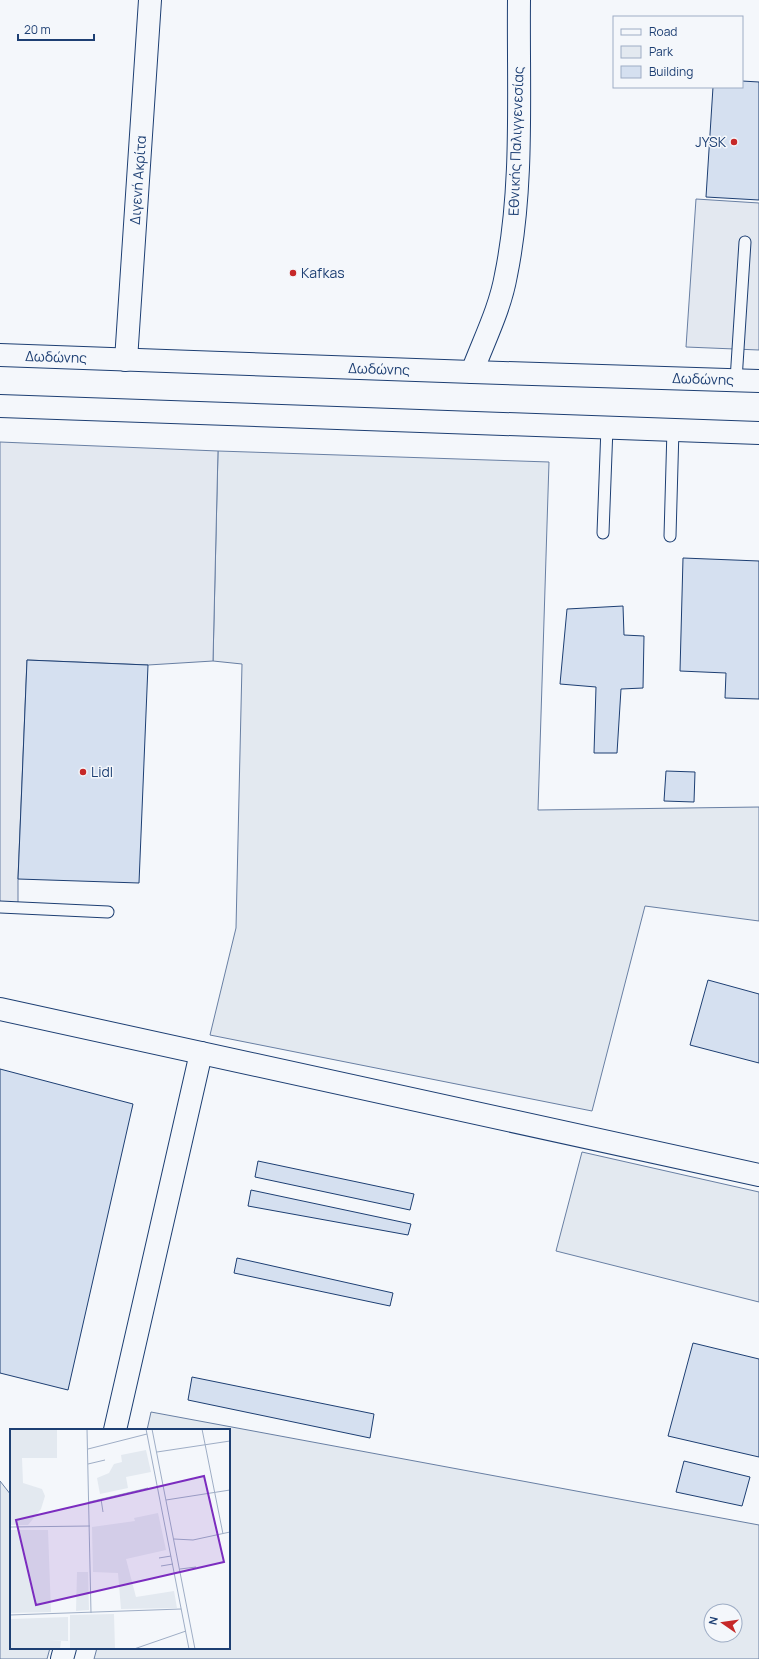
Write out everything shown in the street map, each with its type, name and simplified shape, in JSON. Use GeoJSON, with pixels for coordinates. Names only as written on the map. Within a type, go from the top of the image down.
{"type":"FeatureCollection","features":[{"type":"Feature","properties":{"kind":"street","name":"Διγενή Ακρίτα"},"geometry":{"type":"LineString","coordinates":[[126,360],[150,0]]}},
{"type":"Feature","properties":{"kind":"street","name":"Εθνικής Παλιγγενεσίας"},"geometry":{"type":"LineString","coordinates":[[472,372],[501,296],[509,256],[518,156],[519,0]]}},
{"type":"Feature","properties":{"kind":"street","name":"Δωδώνης"},"geometry":{"type":"LineString","coordinates":[[0,354],[126,360],[759,381]]}},
{"type":"Feature","properties":{"kind":"street"},"geometry":{"type":"LineString","coordinates":[[0,406],[759,433]]}},
{"type":"Feature","properties":{"kind":"street"},"geometry":{"type":"LineString","coordinates":[[0,1010],[759,1175]]}},
{"type":"Feature","properties":{"kind":"street"},"geometry":{"type":"LineString","coordinates":[[115,1429],[201,1053]]}},
{"type":"Feature","properties":{"kind":"street"},"geometry":{"type":"LineString","coordinates":[[62,1659],[65,1649]]}},
{"type":"Feature","properties":{"kind":"lane"},"geometry":{"type":"LineString","coordinates":[[736,380],[745,242]]}},
{"type":"Feature","properties":{"kind":"lane"},"geometry":{"type":"LineString","coordinates":[[603,533],[607,427]]}},
{"type":"Feature","properties":{"kind":"lane"},"geometry":{"type":"LineString","coordinates":[[670,536],[673,429]]}},
{"type":"Feature","properties":{"kind":"lane"},"geometry":{"type":"LineString","coordinates":[[0,907],[108,912]]}},
{"type":"Feature","properties":{"kind":"green space"},"geometry":{"type":"Polygon","coordinates":[[[218,451],[549,462],[538,810],[759,807],[759,921],[645,906],[592,1111],[210,1035],[236,928],[242,664],[213,661],[218,451]]]}},
{"type":"Feature","properties":{"kind":"green space"},"geometry":{"type":"Polygon","coordinates":[[[582,1152],[759,1192],[759,1302],[556,1251],[582,1152]]]}},
{"type":"Feature","properties":{"kind":"green space"},"geometry":{"type":"Polygon","coordinates":[[[151,1412],[759,1525],[759,1659],[94,1659],[97,1649],[230,1649],[230,1429],[147,1429],[151,1412]]]}},
{"type":"Feature","properties":{"kind":"green space"},"geometry":{"type":"Polygon","coordinates":[[[0,1481],[10,1494],[10,1649],[50,1649],[47,1659],[0,1659],[0,1481]]]}},
{"type":"Feature","properties":{"kind":"shaded area"},"geometry":{"type":"Polygon","coordinates":[[[696,199],[759,203],[759,350],[686,347],[696,199]]]}},
{"type":"Feature","properties":{"kind":"shaded area"},"geometry":{"type":"Polygon","coordinates":[[[0,442],[218,451],[213,661],[148,665],[27,660],[18,907],[0,906],[0,442]]]}},
{"type":"Feature","properties":{"kind":"building","name":"JYSK"},"geometry":{"type":"Polygon","coordinates":[[[743,81],[759,82],[759,200],[706,197],[713,88],[743,88],[743,81]]]}},
{"type":"Feature","properties":{"kind":"building"},"geometry":{"type":"Polygon","coordinates":[[[683,558],[759,561],[759,699],[725,698],[726,673],[680,671],[683,558]]]}},
{"type":"Feature","properties":{"kind":"building"},"geometry":{"type":"Polygon","coordinates":[[[623,606],[624,635],[644,636],[643,688],[621,689],[617,753],[594,753],[596,687],[560,684],[567,609],[623,606]]]}},
{"type":"Feature","properties":{"kind":"building","name":"Lidl"},"geometry":{"type":"Polygon","coordinates":[[[27,660],[148,665],[139,883],[18,879],[27,660]]]}},
{"type":"Feature","properties":{"kind":"building"},"geometry":{"type":"Polygon","coordinates":[[[666,771],[695,772],[694,802],[664,801],[666,771]]]}},
{"type":"Feature","properties":{"kind":"building"},"geometry":{"type":"Polygon","coordinates":[[[708,980],[759,994],[759,1063],[690,1045],[708,980]]]}},
{"type":"Feature","properties":{"kind":"building"},"geometry":{"type":"Polygon","coordinates":[[[0,1069],[133,1104],[68,1390],[0,1373],[0,1069]]]}},
{"type":"Feature","properties":{"kind":"building"},"geometry":{"type":"Polygon","coordinates":[[[258,1161],[414,1194],[410,1210],[255,1177],[258,1161]]]}},
{"type":"Feature","properties":{"kind":"building"},"geometry":{"type":"Polygon","coordinates":[[[251,1190],[411,1224],[408,1235],[248,1206],[251,1190]]]}},
{"type":"Feature","properties":{"kind":"building"},"geometry":{"type":"Polygon","coordinates":[[[237,1258],[393,1293],[390,1306],[234,1273],[237,1258]]]}},
{"type":"Feature","properties":{"kind":"building"},"geometry":{"type":"Polygon","coordinates":[[[693,1343],[759,1359],[759,1457],[668,1436],[693,1343]]]}},
{"type":"Feature","properties":{"kind":"building"},"geometry":{"type":"Polygon","coordinates":[[[192,1377],[374,1414],[370,1438],[188,1400],[192,1377]]]}},
{"type":"Feature","properties":{"kind":"building"},"geometry":{"type":"Polygon","coordinates":[[[684,1461],[750,1477],[742,1506],[676,1492],[684,1461]]]}},
{"type":"Feature","properties":{"kind":"place","name":"JYSK"},"geometry":{"type":"Point","coordinates":[734,142]}},
{"type":"Feature","properties":{"kind":"place","name":"Kafkas"},"geometry":{"type":"Point","coordinates":[293,273]}},
{"type":"Feature","properties":{"kind":"place","name":"Lidl"},"geometry":{"type":"Point","coordinates":[83,772]}}]}
